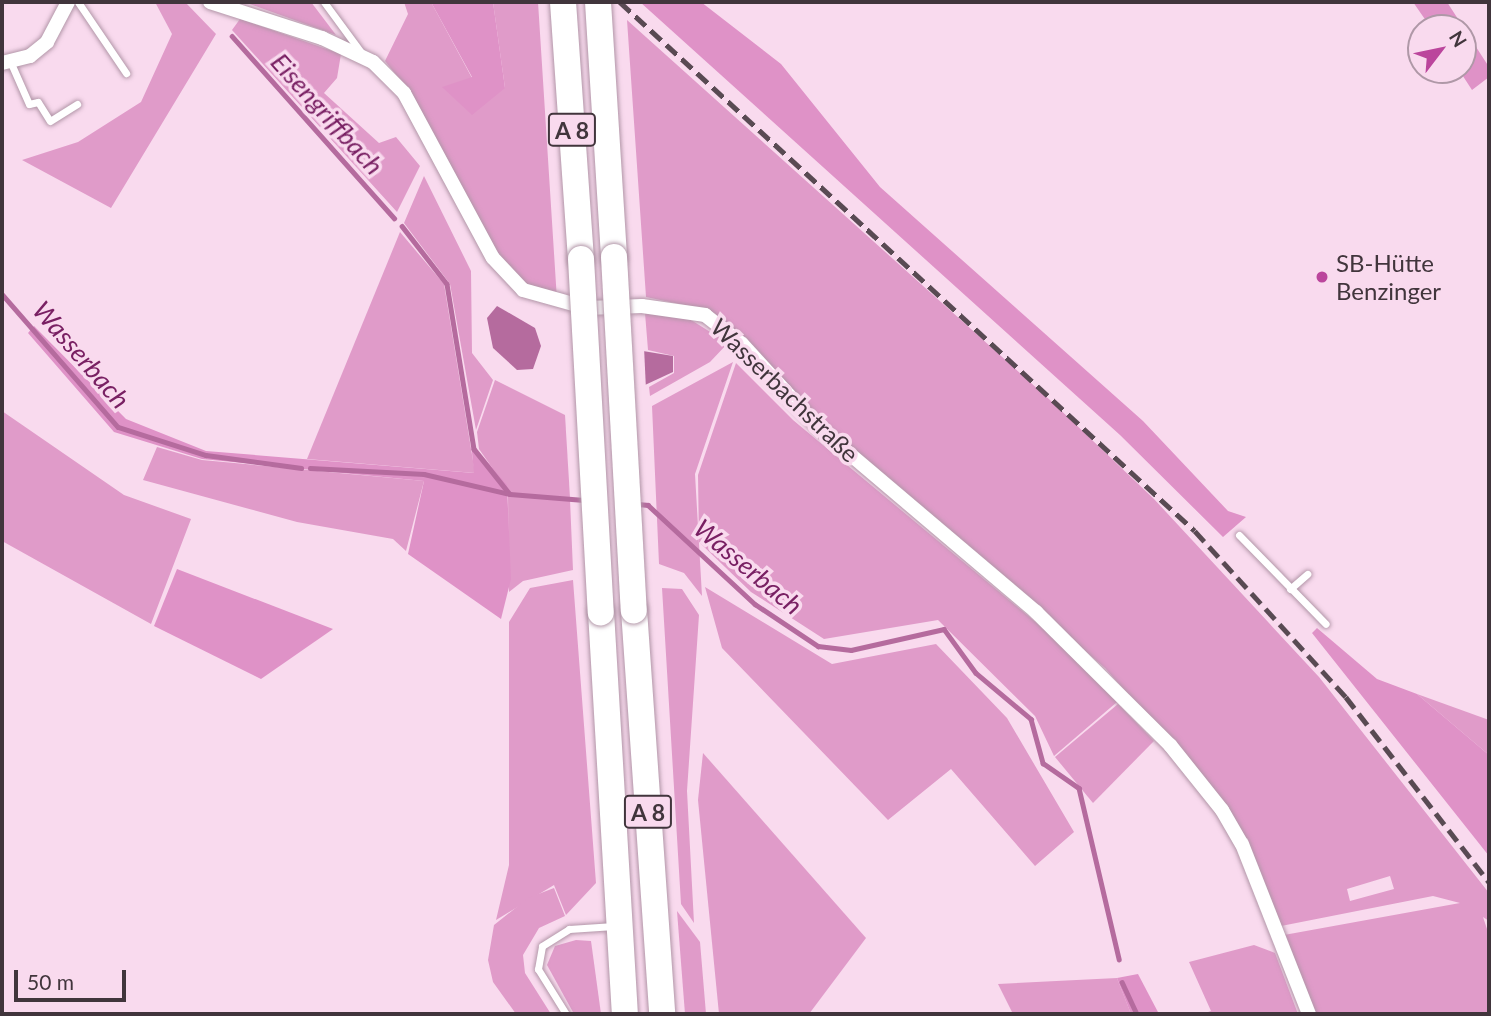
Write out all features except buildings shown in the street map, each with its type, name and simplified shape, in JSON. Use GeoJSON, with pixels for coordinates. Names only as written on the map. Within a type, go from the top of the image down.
{"type":"FeatureCollection","features":[{"type":"Feature","properties":{"kind":"highway","name":"A 8"},"geometry":{"type":"LineString","coordinates":[[563,2],[622,925],[625,1014]]}},
{"type":"Feature","properties":{"kind":"highway","name":"A 8"},"geometry":{"type":"LineString","coordinates":[[598,2],[634,610],[662,1014]]}},
{"type":"Feature","properties":{"kind":"street"},"geometry":{"type":"LineString","coordinates":[[6,62],[47,42],[68,2]]}},
{"type":"Feature","properties":{"kind":"street","name":"Wasserbachstraße"},"geometry":{"type":"LineString","coordinates":[[210,2],[363,56],[404,93],[493,258],[523,290],[587,308],[688,309],[723,327],[818,427],[1035,612],[1128,701],[1198,777],[1242,844],[1309,1014]]}},
{"type":"Feature","properties":{"kind":"lane"},"geometry":{"type":"LineString","coordinates":[[78,2],[126,72]]}},
{"type":"Feature","properties":{"kind":"lane"},"geometry":{"type":"LineString","coordinates":[[324,2],[363,56]]}},
{"type":"Feature","properties":{"kind":"lane"},"geometry":{"type":"LineString","coordinates":[[6,62],[29,104],[38,103],[50,121],[77,104]]}},
{"type":"Feature","properties":{"kind":"lane"},"geometry":{"type":"LineString","coordinates":[[1239,535],[1326,624]]}},
{"type":"Feature","properties":{"kind":"lane"},"geometry":{"type":"LineString","coordinates":[[1290,589],[1307,573]]}},
{"type":"Feature","properties":{"kind":"lane"},"geometry":{"type":"LineString","coordinates":[[566,1014],[538,970],[542,946],[569,929],[622,925]]}},
{"type":"Feature","properties":{"kind":"shaded area"},"geometry":{"type":"Polygon","coordinates":[[[155,2],[185,2],[216,34],[111,208],[22,160],[78,142],[141,102],[172,34],[155,2]]]}},
{"type":"Feature","properties":{"kind":"shaded area"},"geometry":{"type":"Polygon","coordinates":[[[244,2],[311,2],[336,35],[244,2]]]}},
{"type":"Feature","properties":{"kind":"shaded area"},"geometry":{"type":"Polygon","coordinates":[[[404,2],[431,2],[472,78],[443,88],[505,88],[493,2],[538,2],[557,300],[530,290],[497,255],[413,96],[385,61],[408,14],[404,2]]]}},
{"type":"Feature","properties":{"kind":"shaded area"},"geometry":{"type":"Polygon","coordinates":[[[431,2],[493,2],[505,88],[472,115],[442,87],[472,77],[431,2]]]}},
{"type":"Feature","properties":{"kind":"shaded area"},"geometry":{"type":"Polygon","coordinates":[[[640,2],[701,2],[781,64],[880,187],[1143,421],[1228,511],[1246,517],[1223,537],[1120,435],[640,2]]]}},
{"type":"Feature","properties":{"kind":"shaded area"},"geometry":{"type":"Polygon","coordinates":[[[1413,2],[1447,2],[1455,14],[1421,14],[1413,2]]]}},
{"type":"Feature","properties":{"kind":"shaded area"},"geometry":{"type":"Polygon","coordinates":[[[240,19],[341,54],[337,78],[324,93],[379,143],[396,137],[420,166],[397,212],[232,30],[240,19]]]}},
{"type":"Feature","properties":{"kind":"shaded area"},"geometry":{"type":"Polygon","coordinates":[[[627,20],[1050,400],[1154,499],[1319,677],[1489,893],[1489,921],[1483,917],[1489,935],[1489,1014],[1313,1014],[1284,935],[1460,903],[1433,896],[1281,926],[1224,804],[1105,668],[839,439],[708,310],[646,297],[627,20]],[[1390,876],[1347,889],[1350,901],[1394,889],[1390,876]]]}},
{"type":"Feature","properties":{"kind":"shaded area"},"geometry":{"type":"Polygon","coordinates":[[[1477,48],[1489,67],[1489,77],[1472,90],[1468,84],[1477,84],[1477,48]]]}},
{"type":"Feature","properties":{"kind":"shaded area"},"geometry":{"type":"Polygon","coordinates":[[[424,176],[471,271],[472,353],[493,380],[476,430],[450,284],[404,223],[424,176]]]}},
{"type":"Feature","properties":{"kind":"shaded area"},"geometry":{"type":"Polygon","coordinates":[[[400,232],[444,284],[475,473],[307,459],[400,232]]]}},
{"type":"Feature","properties":{"kind":"shaded area"},"geometry":{"type":"Polygon","coordinates":[[[497,306],[535,328],[541,346],[533,369],[517,370],[493,348],[487,318],[497,306]]]}},
{"type":"Feature","properties":{"kind":"shaded area"},"geometry":{"type":"Polygon","coordinates":[[[645,313],[683,315],[728,343],[710,362],[650,396],[649,387],[674,373],[674,356],[648,350],[645,313]]]}},
{"type":"Feature","properties":{"kind":"shaded area"},"geometry":{"type":"Polygon","coordinates":[[[34,326],[126,419],[206,451],[474,473],[471,442],[507,485],[511,579],[501,619],[408,554],[424,481],[202,459],[114,432],[28,333],[34,326]]]}},
{"type":"Feature","properties":{"kind":"shaded area"},"geometry":{"type":"Polygon","coordinates":[[[643,351],[673,356],[673,372],[632,391],[643,351]]]}},
{"type":"Feature","properties":{"kind":"shaded area"},"geometry":{"type":"Polygon","coordinates":[[[733,362],[695,474],[702,596],[684,573],[659,564],[652,406],[733,362]]]}},
{"type":"Feature","properties":{"kind":"shaded area"},"geometry":{"type":"Polygon","coordinates":[[[736,363],[793,420],[1051,635],[1117,702],[1054,756],[1035,716],[938,620],[824,639],[751,592],[699,542],[698,475],[736,363]]]}},
{"type":"Feature","properties":{"kind":"shaded area"},"geometry":{"type":"Polygon","coordinates":[[[495,380],[565,415],[570,498],[510,493],[479,449],[477,432],[495,380]]]}},
{"type":"Feature","properties":{"kind":"shaded area"},"geometry":{"type":"Polygon","coordinates":[[[2,411],[124,495],[191,519],[151,624],[2,541],[2,411]]]}},
{"type":"Feature","properties":{"kind":"shaded area"},"geometry":{"type":"Polygon","coordinates":[[[157,447],[202,460],[424,481],[406,551],[393,539],[297,522],[143,480],[157,447]]]}},
{"type":"Feature","properties":{"kind":"shaded area"},"geometry":{"type":"Polygon","coordinates":[[[508,495],[570,500],[573,570],[523,581],[509,592],[508,495]]]}},
{"type":"Feature","properties":{"kind":"shaded area"},"geometry":{"type":"Polygon","coordinates":[[[177,569],[333,629],[261,679],[154,626],[177,569]]]}},
{"type":"Feature","properties":{"kind":"shaded area"},"geometry":{"type":"Polygon","coordinates":[[[573,580],[596,883],[566,915],[554,885],[496,920],[509,865],[509,622],[530,588],[573,580]]]}},
{"type":"Feature","properties":{"kind":"shaded area"},"geometry":{"type":"Polygon","coordinates":[[[705,587],[832,664],[936,644],[1007,718],[1074,832],[1035,866],[951,769],[888,820],[722,648],[705,587]]]}},
{"type":"Feature","properties":{"kind":"shaded area"},"geometry":{"type":"Polygon","coordinates":[[[662,588],[682,589],[699,615],[687,791],[694,923],[681,904],[662,588]]]}},
{"type":"Feature","properties":{"kind":"shaded area"},"geometry":{"type":"Polygon","coordinates":[[[1317,628],[1377,679],[1417,694],[1489,755],[1489,856],[1312,633],[1317,628]]]}},
{"type":"Feature","properties":{"kind":"shaded area"},"geometry":{"type":"Polygon","coordinates":[[[1417,694],[1489,720],[1489,755],[1417,694]]]}},
{"type":"Feature","properties":{"kind":"shaded area"},"geometry":{"type":"Polygon","coordinates":[[[1118,704],[1154,741],[1093,803],[1055,757],[1118,704]]]}},
{"type":"Feature","properties":{"kind":"shaded area"},"geometry":{"type":"Polygon","coordinates":[[[703,753],[866,938],[809,1014],[719,1014],[698,800],[703,753]]]}},
{"type":"Feature","properties":{"kind":"shaded area"},"geometry":{"type":"Polygon","coordinates":[[[554,888],[565,916],[539,928],[523,955],[525,973],[551,1014],[516,1014],[493,982],[488,960],[494,925],[528,898],[554,888]]]}},
{"type":"Feature","properties":{"kind":"shaded area"},"geometry":{"type":"Polygon","coordinates":[[[677,911],[700,942],[706,1014],[685,1014],[677,911]]]}},
{"type":"Feature","properties":{"kind":"shaded area"},"geometry":{"type":"Polygon","coordinates":[[[576,940],[591,941],[601,1014],[574,1014],[547,965],[555,946],[576,940]]]}},
{"type":"Feature","properties":{"kind":"shaded area"},"geometry":{"type":"Polygon","coordinates":[[[1254,945],[1275,953],[1298,1014],[1202,1014],[1211,1011],[1189,962],[1254,945]]]}},
{"type":"Feature","properties":{"kind":"shaded area"},"geometry":{"type":"Polygon","coordinates":[[[1138,974],[1159,1014],[1131,1014],[1117,978],[1138,974]]]}},
{"type":"Feature","properties":{"kind":"shaded area"},"geometry":{"type":"Polygon","coordinates":[[[1117,978],[1131,1014],[1013,1014],[998,984],[1117,978]]]}},
{"type":"Feature","properties":{"kind":"pier"},"geometry":{"type":"Polygon","coordinates":[[[644,347],[646,390],[617,395],[606,387],[606,362],[644,347]]]}},
{"type":"Feature","properties":{"kind":"waterway","name":"Eisengriffbach"},"geometry":{"type":"LineString","coordinates":[[232,36],[394,218]]}},
{"type":"Feature","properties":{"kind":"waterway","name":"Eisengriffbach"},"geometry":{"type":"LineString","coordinates":[[402,226],[447,284],[474,449],[509,493]]}},
{"type":"Feature","properties":{"kind":"waterway","name":"Wasserbach"},"geometry":{"type":"LineString","coordinates":[[2,294],[118,427],[206,455],[301,468]]}},
{"type":"Feature","properties":{"kind":"waterway","name":"Wasserbach"},"geometry":{"type":"LineString","coordinates":[[310,468],[424,474],[510,494],[584,500]]}},
{"type":"Feature","properties":{"kind":"waterway","name":"Wasserbach"},"geometry":{"type":"LineString","coordinates":[[638,504],[648,505],[755,604],[818,646],[851,650],[944,629],[976,673],[1031,719],[1043,763],[1079,788],[1119,959]]}},
{"type":"Feature","properties":{"kind":"waterway","name":"Wasserbach"},"geometry":{"type":"LineString","coordinates":[[1122,982],[1137,1014]]}},
{"type":"Feature","properties":{"kind":"railway"},"geometry":{"type":"LineString","coordinates":[[620,2],[1195,531],[1346,697],[1489,882]]}},
{"type":"Feature","properties":{"kind":"place","name":"SB-Hütte Benzinger"},"geometry":{"type":"Point","coordinates":[1322,277]}}]}
